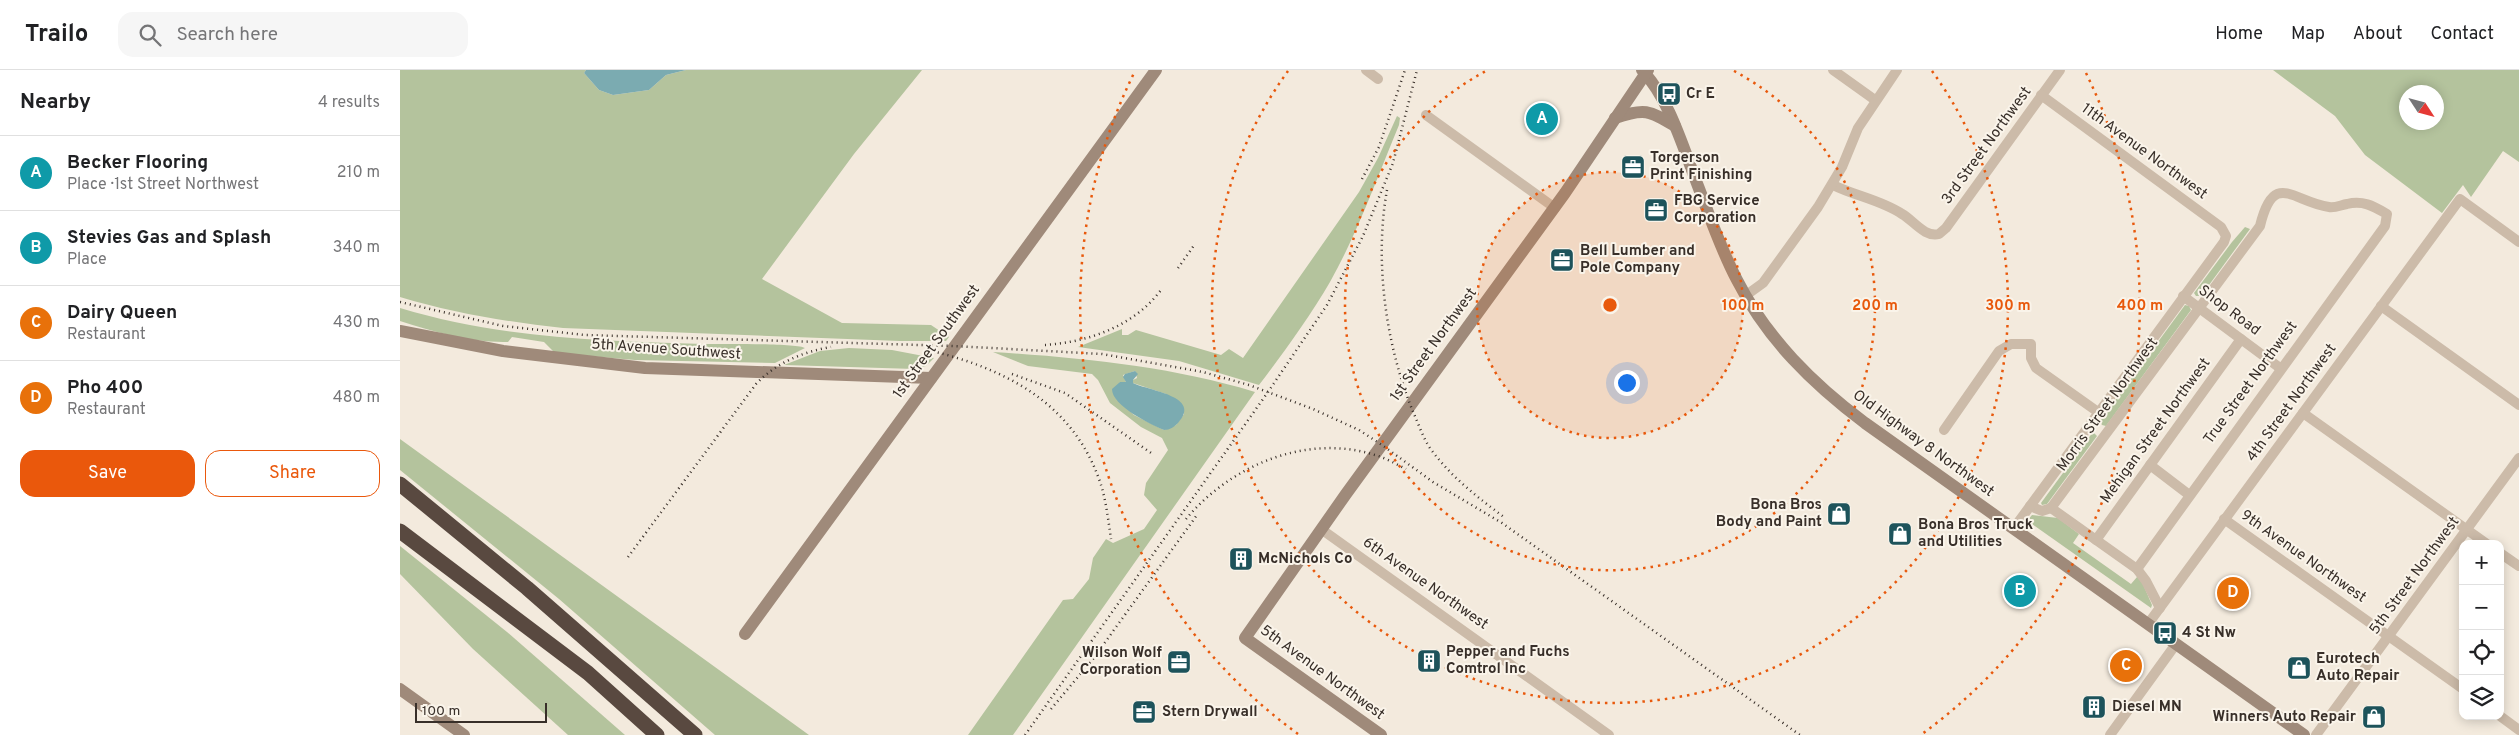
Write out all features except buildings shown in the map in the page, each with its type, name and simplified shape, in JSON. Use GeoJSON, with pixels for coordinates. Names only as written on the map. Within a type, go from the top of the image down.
{"type":"FeatureCollection","features":[{"type":"Feature","properties":{"kind":"highway"},"geometry":{"type":"LineString","coordinates":[[400,484],[527,588],[694,735]]}},
{"type":"Feature","properties":{"kind":"highway"},"geometry":{"type":"LineString","coordinates":[[400,531],[588,673],[657,735]]}},
{"type":"Feature","properties":{"kind":"street","name":"1st Street Southwest"},"geometry":{"type":"LineString","coordinates":[[745,634],[1156,70]]}},
{"type":"Feature","properties":{"kind":"street"},"geometry":{"type":"LineString","coordinates":[[1366,70],[1378,79]]}},
{"type":"Feature","properties":{"kind":"street"},"geometry":{"type":"LineString","coordinates":[[1833,70],[1875,100]]}},
{"type":"Feature","properties":{"kind":"street"},"geometry":{"type":"LineString","coordinates":[[1745,296],[1763,283],[1833,185],[1858,128],[1875,100],[1897,70]]}},
{"type":"Feature","properties":{"kind":"street","name":"3rd Street Northwest"},"geometry":{"type":"LineString","coordinates":[[1833,185],[1889,206],[1927,233],[1935,235],[1946,228],[2060,70]]}},
{"type":"Feature","properties":{"kind":"street","name":"1st Street Northwest"},"geometry":{"type":"LineString","coordinates":[[1245,638],[1321,529],[1554,208],[1645,71]]}},
{"type":"Feature","properties":{"kind":"street","name":"Old Highway 8 Northwest"},"geometry":{"type":"LineString","coordinates":[[1645,71],[1675,127],[1723,249],[1745,296],[1783,350],[1824,391],[2304,735]]}},
{"type":"Feature","properties":{"kind":"street","name":"11th Avenue Northwest"},"geometry":{"type":"LineString","coordinates":[[2041,95],[2221,227],[2226,236],[2224,242],[2183,296]]}},
{"type":"Feature","properties":{"kind":"street"},"geometry":{"type":"LineString","coordinates":[[1615,118],[1643,110],[1653,113],[1675,127]]}},
{"type":"Feature","properties":{"kind":"street"},"geometry":{"type":"LineString","coordinates":[[1426,115],[1554,208]]}},
{"type":"Feature","properties":{"kind":"street","name":"Morris Street Northwest"},"geometry":{"type":"LineString","coordinates":[[2051,508],[2260,226],[2264,211],[2275,195],[2284,192],[2294,194],[2308,201],[2328,207],[2356,202],[2366,203],[2387,214]]}},
{"type":"Feature","properties":{"kind":"street","name":"4th Street Northwest"},"geometry":{"type":"LineString","coordinates":[[2148,624],[2460,199],[2519,242]]}},
{"type":"Feature","properties":{"kind":"street","name":"True Street Northwest"},"geometry":{"type":"LineString","coordinates":[[2137,569],[2188,494],[2385,226],[2387,214]]}},
{"type":"Feature","properties":{"kind":"street"},"geometry":{"type":"LineString","coordinates":[[2014,528],[2183,296]]}},
{"type":"Feature","properties":{"kind":"street","name":"Shop Road"},"geometry":{"type":"LineString","coordinates":[[2183,296],[2280,368]]}},
{"type":"Feature","properties":{"kind":"street"},"geometry":{"type":"LineString","coordinates":[[2381,306],[2519,405]]}},
{"type":"Feature","properties":{"kind":"street","name":"5th Avenue Southwest"},"geometry":{"type":"LineString","coordinates":[[400,331],[503,351],[645,368],[931,378]]}},
{"type":"Feature","properties":{"kind":"street","name":"Mehigan Street Northwest"},"geometry":{"type":"LineString","coordinates":[[2096,540],[2241,339]]}},
{"type":"Feature","properties":{"kind":"street"},"geometry":{"type":"LineString","coordinates":[[1944,430],[1999,351],[2011,344],[2031,344],[2031,358],[2036,368],[2098,412]]}},
{"type":"Feature","properties":{"kind":"street"},"geometry":{"type":"LineString","coordinates":[[2303,412],[2482,540]]}},
{"type":"Feature","properties":{"kind":"street"},"geometry":{"type":"LineString","coordinates":[[2090,424],[2105,434]]}},
{"type":"Feature","properties":{"kind":"street","name":"5th Street Northwest"},"geometry":{"type":"LineString","coordinates":[[2316,735],[2519,458]]}},
{"type":"Feature","properties":{"kind":"street"},"geometry":{"type":"LineString","coordinates":[[2150,465],[2188,494]]}},
{"type":"Feature","properties":{"kind":"street"},"geometry":{"type":"LineString","coordinates":[[2030,506],[2042,511],[2051,508],[2137,569],[2146,581],[2160,608]]}},
{"type":"Feature","properties":{"kind":"street","name":"9th Avenue Northwest"},"geometry":{"type":"LineString","coordinates":[[2224,519],[2459,686]]}},
{"type":"Feature","properties":{"kind":"street","name":"6th Avenue Northwest"},"geometry":{"type":"LineString","coordinates":[[1321,529],[1609,735]]}},
{"type":"Feature","properties":{"kind":"street"},"geometry":{"type":"LineString","coordinates":[[2504,556],[2519,566]]}},
{"type":"Feature","properties":{"kind":"street","name":"5th Avenue Northwest"},"geometry":{"type":"LineString","coordinates":[[1245,638],[1381,735]]}},
{"type":"Feature","properties":{"kind":"street"},"geometry":{"type":"LineString","coordinates":[[2110,735],[2176,644]]}},
{"type":"Feature","properties":{"kind":"street"},"geometry":{"type":"LineString","coordinates":[[400,689],[464,735]]}},
{"type":"Feature","properties":{"kind":"street"},"geometry":{"type":"LineString","coordinates":[[2504,719],[2519,730]]}},
{"type":"Feature","properties":{"kind":"green space"},"geometry":{"type":"Polygon","coordinates":[[[400,70],[586,70],[584,73],[599,90],[613,95],[649,90],[666,75],[686,70],[922,70],[854,154],[762,279],[842,323],[931,325],[949,337],[946,341],[900,341],[563,328],[481,316],[440,308],[400,297],[400,70]]]}},
{"type":"Feature","properties":{"kind":"green space"},"geometry":{"type":"Polygon","coordinates":[[[2273,70],[2519,70],[2519,162],[2503,151],[2471,197],[2463,185],[2442,213],[2365,155],[2335,116],[2273,70]]]}},
{"type":"Feature","properties":{"kind":"green space"},"geometry":{"type":"Polygon","coordinates":[[[1397,116],[1400,118],[1399,125],[1350,244],[1330,282],[1305,322],[1259,385],[1179,361],[1078,347],[1122,329],[1122,335],[1128,335],[1136,330],[1221,355],[1229,349],[1243,358],[1359,192],[1378,158],[1397,116]]]}},
{"type":"Feature","properties":{"kind":"green space"},"geometry":{"type":"Polygon","coordinates":[[[2245,227],[2250,229],[2201,296],[2196,296],[2194,293],[2245,227]]]}},
{"type":"Feature","properties":{"kind":"green space"},"geometry":{"type":"Polygon","coordinates":[[[2185,305],[2189,306],[2191,310],[2106,426],[2102,425],[2100,421],[2185,305]]]}},
{"type":"Feature","properties":{"kind":"green space"},"geometry":{"type":"Polygon","coordinates":[[[400,308],[475,326],[550,336],[665,343],[799,346],[805,348],[775,363],[635,360],[555,353],[544,342],[512,337],[508,342],[480,341],[426,329],[400,321],[400,308]]]}},
{"type":"Feature","properties":{"kind":"green space"},"geometry":{"type":"Polygon","coordinates":[[[849,348],[892,350],[934,358],[926,366],[915,369],[784,365],[820,351],[849,348]]]}},
{"type":"Feature","properties":{"kind":"green space"},"geometry":{"type":"Polygon","coordinates":[[[993,352],[1125,364],[1223,383],[1255,392],[1013,735],[968,735],[1063,600],[1073,599],[1089,579],[1093,558],[1106,539],[1113,543],[1144,529],[1157,510],[1144,495],[1146,483],[1168,450],[1162,438],[1141,427],[1110,403],[1098,380],[1092,374],[1028,366],[993,352]],[[1135,371],[1123,375],[1126,382],[1120,382],[1115,397],[1134,415],[1164,430],[1176,425],[1184,414],[1166,394],[1133,383],[1133,380],[1137,378],[1135,371]]]}},
{"type":"Feature","properties":{"kind":"green space"},"geometry":{"type":"Polygon","coordinates":[[[2093,432],[2097,436],[2047,504],[2042,505],[2041,503],[2093,432]]]}},
{"type":"Feature","properties":{"kind":"green space"},"geometry":{"type":"Polygon","coordinates":[[[400,439],[809,735],[715,735],[559,599],[400,470],[400,439]]]}},
{"type":"Feature","properties":{"kind":"green space"},"geometry":{"type":"Polygon","coordinates":[[[2032,515],[2058,518],[2079,534],[2073,543],[2131,584],[2137,577],[2140,577],[2152,605],[2151,608],[2027,521],[2032,515]]]}},
{"type":"Feature","properties":{"kind":"green space"},"geometry":{"type":"Polygon","coordinates":[[[400,546],[507,632],[625,735],[568,735],[473,649],[400,574],[400,546]]]}},
{"type":"Feature","properties":{"kind":"water"},"geometry":{"type":"Polygon","coordinates":[[[586,70],[686,70],[666,75],[649,90],[613,95],[599,90],[584,73],[586,70]]]}},
{"type":"Feature","properties":{"kind":"water"},"geometry":{"type":"Polygon","coordinates":[[[1135,371],[1138,374],[1133,383],[1171,396],[1184,406],[1184,414],[1173,427],[1164,430],[1133,414],[1118,402],[1112,389],[1120,382],[1126,382],[1123,377],[1125,374],[1135,371]]]}},
{"type":"Feature","properties":{"kind":"railway"},"geometry":{"type":"LineString","coordinates":[[1362,179],[1379,147],[1405,70]]}},
{"type":"Feature","properties":{"kind":"railway"},"geometry":{"type":"LineString","coordinates":[[1025,735],[1268,392],[1327,305],[1363,236],[1393,163],[1417,70]]}},
{"type":"Feature","properties":{"kind":"railway"},"geometry":{"type":"LineString","coordinates":[[1387,190],[1383,218],[1382,275],[1390,333],[1404,388],[1423,436],[1430,448],[1464,486],[1504,517]]}},
{"type":"Feature","properties":{"kind":"railway"},"geometry":{"type":"LineString","coordinates":[[1178,268],[1195,244]]}},
{"type":"Feature","properties":{"kind":"railway"},"geometry":{"type":"LineString","coordinates":[[1045,345],[1078,340],[1109,330],[1138,313],[1161,290]]}},
{"type":"Feature","properties":{"kind":"railway"},"geometry":{"type":"LineString","coordinates":[[400,302],[503,326],[585,335],[954,346],[1102,354],[1203,372],[1249,385],[1313,409],[1359,430],[1433,482],[1502,523],[1800,735]]}},
{"type":"Feature","properties":{"kind":"railway"},"geometry":{"type":"LineString","coordinates":[[628,557],[756,384],[781,364],[800,355],[831,347]]}},
{"type":"Feature","properties":{"kind":"railway"},"geometry":{"type":"LineString","coordinates":[[928,350],[982,367],[1008,378],[1031,392],[1071,428],[1087,452],[1099,479],[1105,501],[1111,539]]}},
{"type":"Feature","properties":{"kind":"railway"},"geometry":{"type":"LineString","coordinates":[[1012,374],[1065,393],[1154,455]]}},
{"type":"Feature","properties":{"kind":"railway"},"geometry":{"type":"LineString","coordinates":[[1186,519],[1204,500],[1224,484],[1247,470],[1271,459],[1296,452],[1323,448],[1349,449],[1379,456],[1406,469]]}},
{"type":"Feature","properties":{"kind":"railway"},"geometry":{"type":"LineString","coordinates":[[1051,709],[1093,659],[1197,515]]}},
{"type":"Feature","properties":{"kind":"place","name":"Cr E"},"geometry":{"type":"Point","coordinates":[1669,94]}},
{"type":"Feature","properties":{"kind":"place","name":"Becker Flooring"},"geometry":{"type":"Point","coordinates":[1542,119]}},
{"type":"Feature","properties":{"kind":"place","name":"Torgerson Print Finishing"},"geometry":{"type":"Point","coordinates":[1633,167]}},
{"type":"Feature","properties":{"kind":"place","name":"FBG Service Corporation"},"geometry":{"type":"Point","coordinates":[1656,210]}},
{"type":"Feature","properties":{"kind":"place","name":"Bell Lumber and Pole Company"},"geometry":{"type":"Point","coordinates":[1562,260]}},
{"type":"Feature","properties":{"kind":"place","name":"Bona Bros Body and Paint"},"geometry":{"type":"Point","coordinates":[1839,514]}},
{"type":"Feature","properties":{"kind":"place","name":"Bona Bros Truck and Utilities"},"geometry":{"type":"Point","coordinates":[1900,534]}},
{"type":"Feature","properties":{"kind":"place","name":"McNichols Co"},"geometry":{"type":"Point","coordinates":[1241,559]}},
{"type":"Feature","properties":{"kind":"place","name":"Stevies Gas and Splash"},"geometry":{"type":"Point","coordinates":[2020,591]}},
{"type":"Feature","properties":{"kind":"place","name":"Pho 400"},"geometry":{"type":"Point","coordinates":[2233,593]}},
{"type":"Feature","properties":{"kind":"place","name":"4 St Nw"},"geometry":{"type":"Point","coordinates":[2165,633]}},
{"type":"Feature","properties":{"kind":"place","name":"Pepper and Fuchs Comtrol Inc"},"geometry":{"type":"Point","coordinates":[1429,661]}},
{"type":"Feature","properties":{"kind":"place","name":"Wilson Wolf Corporation"},"geometry":{"type":"Point","coordinates":[1179,662]}},
{"type":"Feature","properties":{"kind":"place","name":"Dairy Queen"},"geometry":{"type":"Point","coordinates":[2126,666]}},
{"type":"Feature","properties":{"kind":"place","name":"Eurotech Auto Repair"},"geometry":{"type":"Point","coordinates":[2299,668]}},
{"type":"Feature","properties":{"kind":"place","name":"Diesel MN"},"geometry":{"type":"Point","coordinates":[2094,707]}},
{"type":"Feature","properties":{"kind":"place","name":"Stern Drywall"},"geometry":{"type":"Point","coordinates":[1144,712]}},
{"type":"Feature","properties":{"kind":"place","name":"Winners Auto Repair"},"geometry":{"type":"Point","coordinates":[2374,717]}}]}
